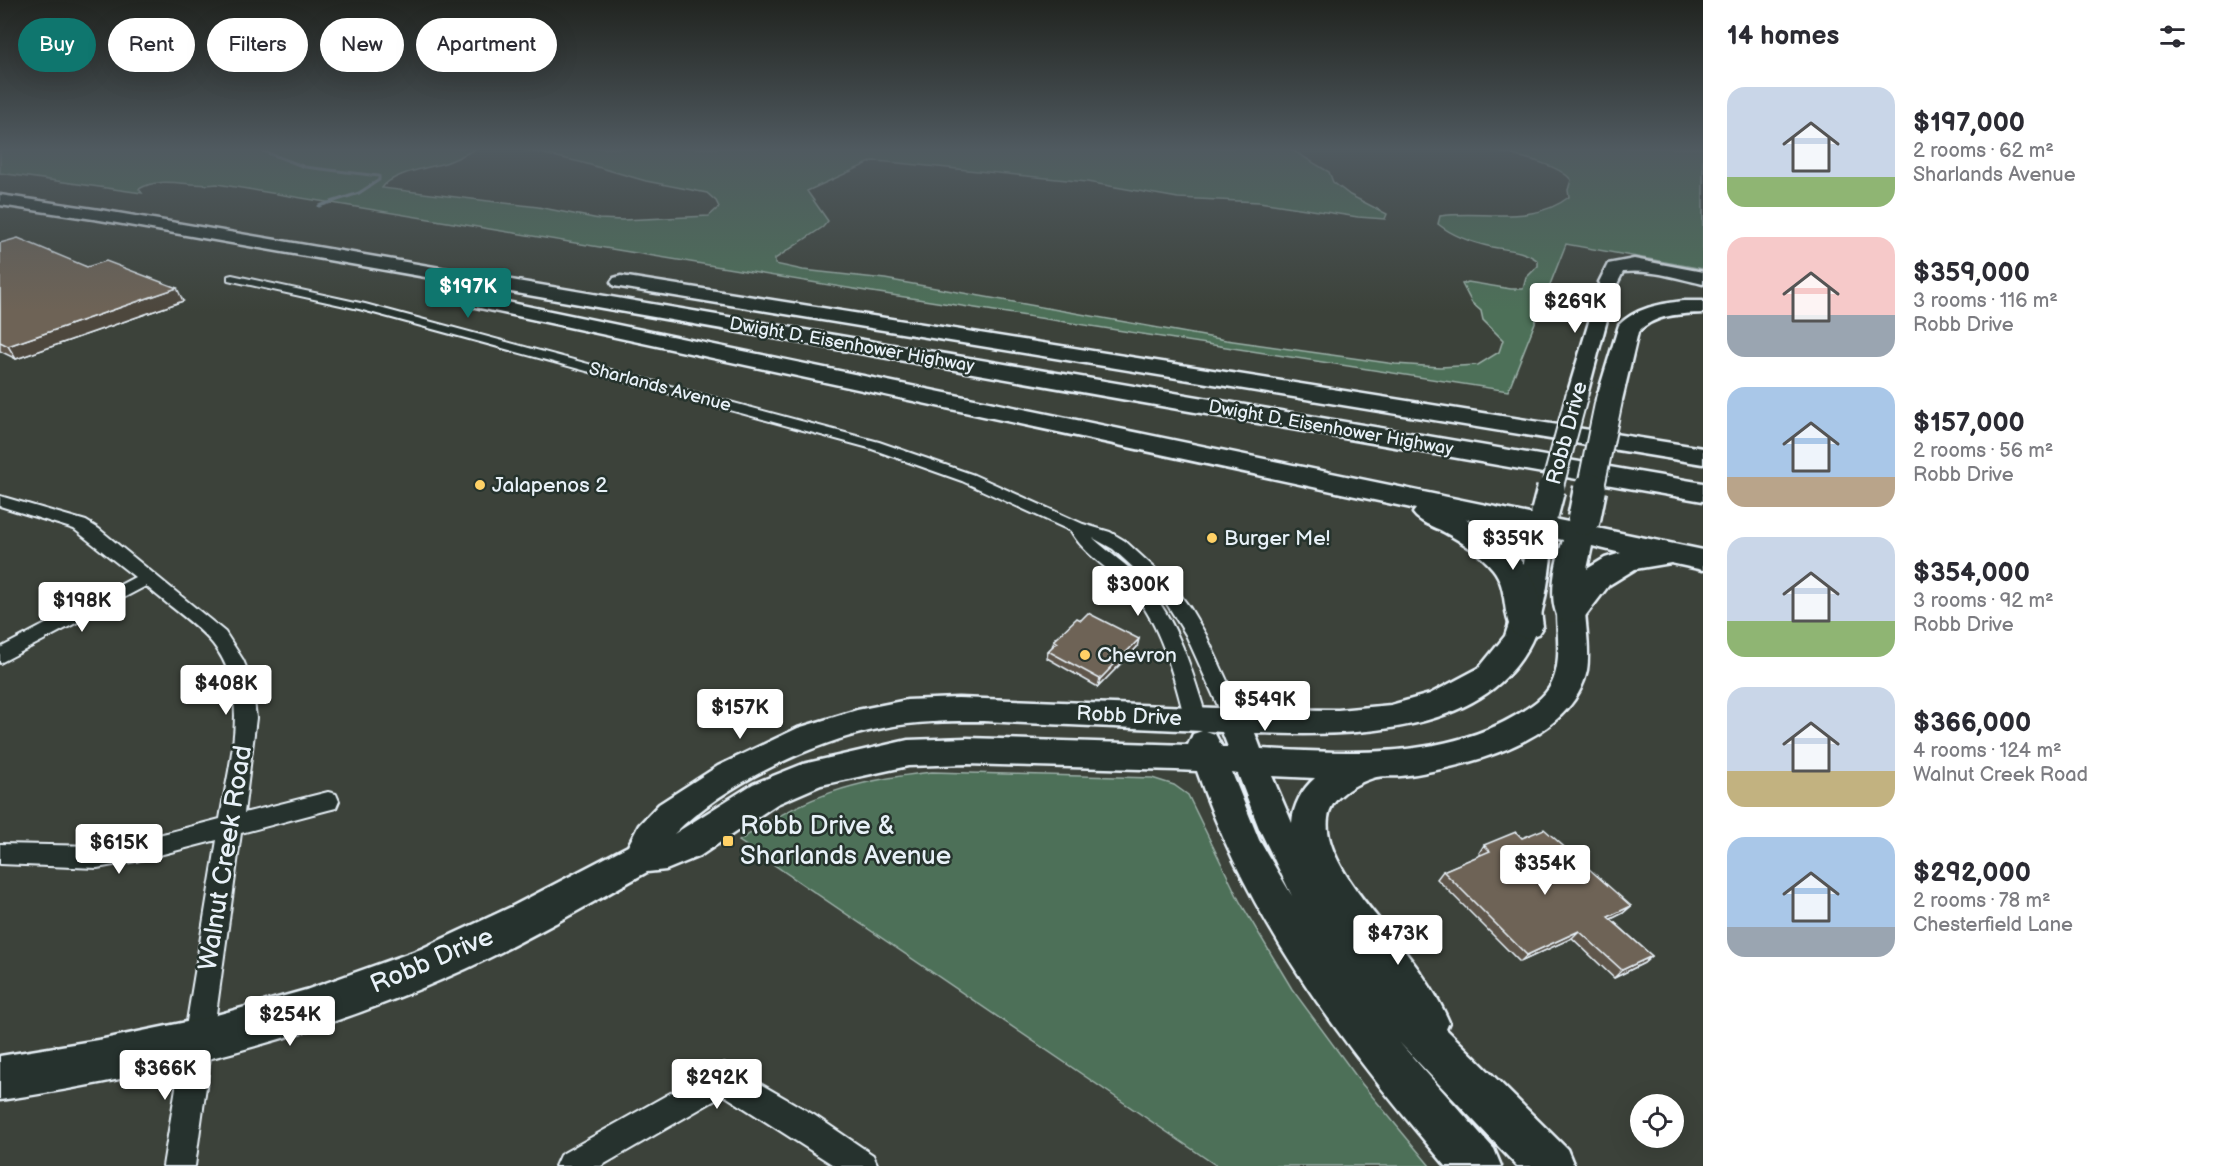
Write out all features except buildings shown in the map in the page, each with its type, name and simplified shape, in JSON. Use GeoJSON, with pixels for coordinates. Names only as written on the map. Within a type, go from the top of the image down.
{"type":"FeatureCollection","features":[{"type":"Feature","properties":{"kind":"highway","name":"Dwight D. Eisenhower Highway"},"geometry":{"type":"LineString","coordinates":[[16,202],[1703,492]]}},
{"type":"Feature","properties":{"kind":"highway"},"geometry":{"type":"LineString","coordinates":[[122,202],[429,251]]}},
{"type":"Feature","properties":{"kind":"highway"},"geometry":{"type":"LineString","coordinates":[[100,215],[157,231],[394,285],[1324,480],[1544,518],[1581,526],[1691,558]]}},
{"type":"Feature","properties":{"kind":"highway"},"geometry":{"type":"LineString","coordinates":[[1609,282],[1615,268],[1623,266],[1638,266],[1703,278]]}},
{"type":"Feature","properties":{"kind":"highway","name":"Dwight D. Eisenhower Highway"},"geometry":{"type":"LineString","coordinates":[[606,280],[1703,456]]}},
{"type":"Feature","properties":{"kind":"highway"},"geometry":{"type":"LineString","coordinates":[[1571,611],[1570,582],[1581,526],[1627,330],[1633,323],[1659,312],[1703,307]]}},
{"type":"Feature","properties":{"kind":"highway"},"geometry":{"type":"LineString","coordinates":[[1471,419],[1524,420],[1703,449]]}},
{"type":"Feature","properties":{"kind":"highway"},"geometry":{"type":"LineString","coordinates":[[1324,480],[1430,513],[1484,544],[1509,568],[1518,583],[1526,626]]}},
{"type":"Feature","properties":{"kind":"highway"},"geometry":{"type":"LineString","coordinates":[[1571,611],[1589,584],[1602,571],[1648,557],[1691,558]]}},
{"type":"Feature","properties":{"kind":"main road","name":"Robb Drive"},"geometry":{"type":"LineString","coordinates":[[641,857],[652,834],[669,815],[726,777],[783,747],[856,721],[931,710],[1196,720],[1349,722],[1422,710],[1448,701],[1491,675],[1503,662],[1526,626],[1533,596],[1544,518],[1609,282]]}},
{"type":"Feature","properties":{"kind":"main road","name":"Robb Drive"},"geometry":{"type":"LineString","coordinates":[[0,1078],[83,1067],[198,1043],[302,1013],[407,974],[504,931],[641,857],[666,854],[687,845],[741,809],[790,783],[815,773],[866,760],[919,752],[967,751],[1210,758],[1333,766],[1369,765],[1434,758],[1502,739],[1548,711],[1565,689],[1572,669],[1571,611]]}},
{"type":"Feature","properties":{"kind":"main road","name":"Sharlands Avenue"},"geometry":{"type":"LineString","coordinates":[[1196,720],[1229,811],[1253,864],[1321,976],[1374,1045],[1477,1166]]}},
{"type":"Feature","properties":{"kind":"main road","name":"Sharlands Avenue"},"geometry":{"type":"LineString","coordinates":[[1234,720],[1261,795],[1289,853],[1331,928],[1374,983],[1472,1088],[1550,1166]]}},
{"type":"Feature","properties":{"kind":"main road"},"geometry":{"type":"LineString","coordinates":[[1369,765],[1334,783],[1314,802],[1310,814],[1310,831],[1314,847],[1333,886],[1391,966],[1472,1088]]}},
{"type":"Feature","properties":{"kind":"street","name":"Sharlands Avenue"},"geometry":{"type":"LineString","coordinates":[[232,278],[361,306],[865,442],[968,477],[1077,528],[1104,536],[1119,545],[1165,587],[1183,612],[1196,635],[1234,720]]}},
{"type":"Feature","properties":{"kind":"street","name":"Walnut Creek Road"},"geometry":{"type":"LineString","coordinates":[[3,505],[80,525],[93,533],[218,637],[233,656],[242,679],[247,704],[245,732],[179,1166]]}},
{"type":"Feature","properties":{"kind":"street","name":"Sharlands Avenue"},"geometry":{"type":"LineString","coordinates":[[1077,528],[1081,537],[1125,573],[1152,605],[1162,622],[1196,720]]}},
{"type":"Feature","properties":{"kind":"street"},"geometry":{"type":"LineString","coordinates":[[0,656],[148,578]]}},
{"type":"Feature","properties":{"kind":"street"},"geometry":{"type":"LineString","coordinates":[[0,854],[96,857],[136,852],[328,801]]}},
{"type":"Feature","properties":{"kind":"street"},"geometry":{"type":"LineString","coordinates":[[572,1166],[724,1078],[803,1126],[862,1166]]}},
{"type":"Feature","properties":{"kind":"green space"},"geometry":{"type":"Polygon","coordinates":[[[329,202],[500,202],[599,219],[622,220],[709,216],[719,207],[717,202],[815,202],[828,221],[823,227],[775,259],[775,264],[803,270],[885,279],[1226,340],[1395,364],[1440,367],[1478,365],[1499,352],[1503,340],[1483,320],[1481,311],[1472,303],[1462,284],[1468,282],[1523,289],[1526,278],[1538,266],[1538,261],[1522,253],[1485,245],[1457,235],[1438,224],[1440,216],[1523,214],[1539,211],[1561,202],[1703,202],[1703,269],[1566,244],[1508,391],[866,291],[329,202]]]}},
{"type":"Feature","properties":{"kind":"green space"},"geometry":{"type":"Polygon","coordinates":[[[1262,202],[1364,202],[1387,214],[1385,219],[1262,202]]]}},
{"type":"Feature","properties":{"kind":"green space"},"geometry":{"type":"Polygon","coordinates":[[[932,772],[1152,778],[1174,785],[1188,795],[1240,902],[1292,989],[1362,1084],[1430,1166],[1217,1166],[739,841],[785,812],[831,793],[878,780],[932,772]]]}},
{"type":"Feature","properties":{"kind":"waterway"},"geometry":{"type":"LineString","coordinates":[[319,206],[330,202]]}},
{"type":"Feature","properties":{"kind":"place","name":"Jalapenos 2"},"geometry":{"type":"Point","coordinates":[480,485]}},
{"type":"Feature","properties":{"kind":"place","name":"Burger Me!"},"geometry":{"type":"Point","coordinates":[1212,538]}},
{"type":"Feature","properties":{"kind":"place","name":"Chevron"},"geometry":{"type":"Point","coordinates":[1085,655]}},
{"type":"Feature","properties":{"kind":"place","name":"Robb Drive & Sharlands Avenue"},"geometry":{"type":"Point","coordinates":[728,841]}}]}
